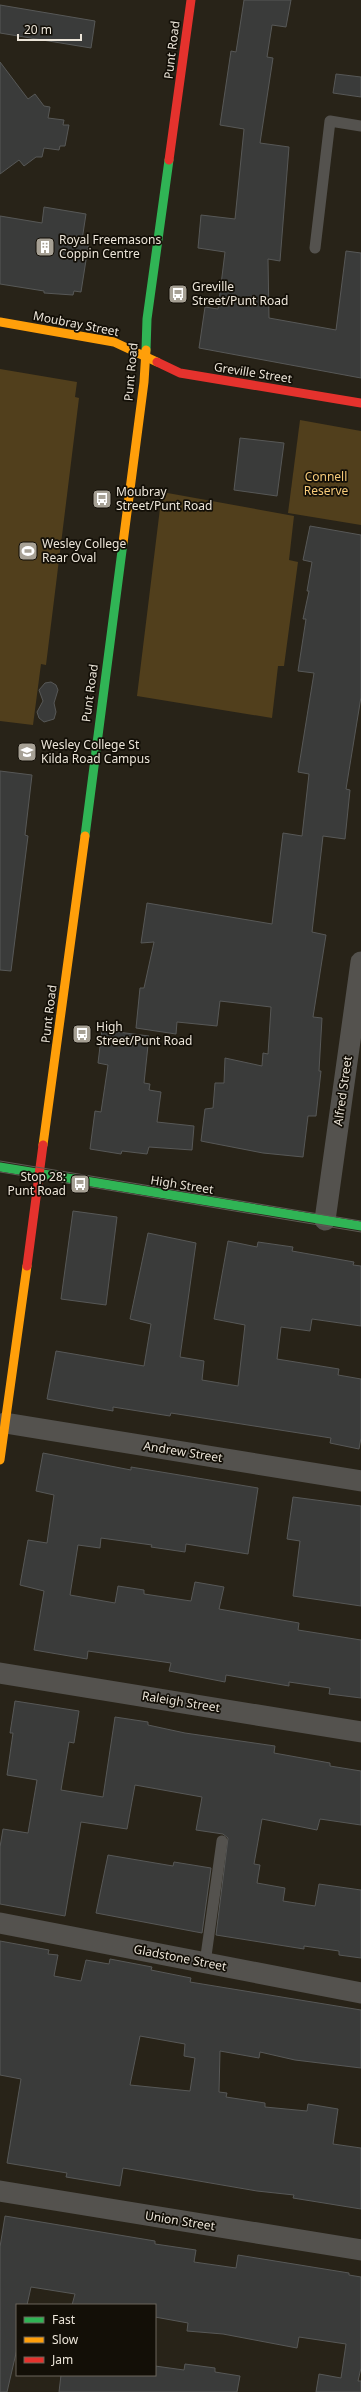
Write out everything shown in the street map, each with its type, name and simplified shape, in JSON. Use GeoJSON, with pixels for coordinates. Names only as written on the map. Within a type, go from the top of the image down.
{"type":"FeatureCollection","features":[{"type":"Feature","properties":{"kind":"main road","name":"Punt Road"},"geometry":{"type":"LineString","coordinates":[[0,1460],[40,1174],[144,382],[147,319],[191,0]]}},
{"type":"Feature","properties":{"kind":"main road","name":"Moubray Street"},"geometry":{"type":"LineString","coordinates":[[0,322],[114,342],[145,356]]}},
{"type":"Feature","properties":{"kind":"main road","name":"Greville Street"},"geometry":{"type":"LineString","coordinates":[[145,356],[180,373],[361,403]]}},
{"type":"Feature","properties":{"kind":"main road","name":"High Street"},"geometry":{"type":"LineString","coordinates":[[0,1167],[361,1226]]}},
{"type":"Feature","properties":{"kind":"street","name":"Alfred Street"},"geometry":{"type":"LineString","coordinates":[[326,1220],[361,962]]}},
{"type":"Feature","properties":{"kind":"street","name":"Andrew Street"},"geometry":{"type":"LineString","coordinates":[[5,1423],[361,1481]]}},
{"type":"Feature","properties":{"kind":"street","name":"Raleigh Street"},"geometry":{"type":"LineString","coordinates":[[0,1673],[361,1732]]}},
{"type":"Feature","properties":{"kind":"street","name":"Gladstone Street"},"geometry":{"type":"LineString","coordinates":[[0,1923],[361,1993]]}},
{"type":"Feature","properties":{"kind":"street","name":"Union Street"},"geometry":{"type":"LineString","coordinates":[[0,2191],[361,2250]]}},
{"type":"Feature","properties":{"kind":"lane"},"geometry":{"type":"LineString","coordinates":[[315,248],[330,122],[361,126]]}},
{"type":"Feature","properties":{"kind":"lane"},"geometry":{"type":"LineString","coordinates":[[205,1963],[222,1841]]}},
{"type":"Feature","properties":{"kind":"green space","name":"Wesley College Rear Oval"},"geometry":{"type":"Polygon","coordinates":[[[0,369],[77,382],[75,397],[79,398],[46,665],[41,664],[33,725],[0,721],[0,369]]]}},
{"type":"Feature","properties":{"kind":"green space","name":"Connell Reserve"},"geometry":{"type":"Polygon","coordinates":[[[300,420],[361,431],[361,525],[288,513],[300,420]]]}},
{"type":"Feature","properties":{"kind":"green space"},"geometry":{"type":"Polygon","coordinates":[[[162,492],[294,516],[289,560],[298,562],[284,666],[278,666],[272,718],[137,696],[162,492]]]}},
{"type":"Feature","properties":{"kind":"building"},"geometry":{"type":"Polygon","coordinates":[[[244,0],[291,0],[286,27],[272,25],[267,57],[273,58],[260,143],[289,147],[280,261],[268,259],[269,318],[336,330],[346,251],[361,253],[361,378],[199,348],[205,307],[218,309],[225,252],[198,248],[201,215],[235,219],[244,129],[220,125],[231,51],[236,52],[244,0]]]}},
{"type":"Feature","properties":{"kind":"building"},"geometry":{"type":"Polygon","coordinates":[[[0,5],[95,21],[91,48],[0,33],[0,5]]]}},
{"type":"Feature","properties":{"kind":"building"},"geometry":{"type":"Polygon","coordinates":[[[0,62],[28,99],[35,94],[44,106],[50,107],[48,118],[64,120],[63,125],[69,125],[65,146],[60,146],[59,150],[44,148],[42,157],[36,157],[24,166],[19,160],[0,174],[0,62]]]}},
{"type":"Feature","properties":{"kind":"building"},"geometry":{"type":"Polygon","coordinates":[[[336,74],[361,77],[361,97],[333,93],[336,74]]]}},
{"type":"Feature","properties":{"kind":"building","name":"Royal Freemasons Coppin Centre"},"geometry":{"type":"Polygon","coordinates":[[[44,207],[86,214],[82,240],[89,241],[81,292],[74,291],[73,295],[44,293],[44,291],[0,284],[0,216],[42,223],[44,207]]]}},
{"type":"Feature","properties":{"kind":"building"},"geometry":{"type":"Polygon","coordinates":[[[240,438],[284,443],[277,496],[234,490],[240,438]]]}},
{"type":"Feature","properties":{"kind":"building"},"geometry":{"type":"Polygon","coordinates":[[[310,526],[361,535],[361,697],[346,789],[350,790],[345,839],[323,836],[312,932],[326,935],[313,1017],[322,1018],[319,1071],[321,1071],[316,1116],[308,1116],[303,1157],[263,1153],[201,1141],[205,1109],[213,1108],[215,1083],[224,1083],[225,1058],[262,1066],[263,1053],[268,1054],[271,1007],[220,1001],[217,1026],[177,1022],[176,1034],[136,1028],[140,988],[144,988],[154,942],[141,943],[147,903],[272,924],[283,833],[302,836],[309,774],[298,772],[314,673],[298,671],[306,619],[303,619],[309,591],[307,591],[312,562],[303,560],[310,526]]]}},
{"type":"Feature","properties":{"kind":"building"},"geometry":{"type":"Polygon","coordinates":[[[51,682],[56,685],[58,690],[54,703],[56,712],[54,719],[44,722],[39,718],[37,712],[43,701],[39,690],[45,683],[51,682]]]}},
{"type":"Feature","properties":{"kind":"building"},"geometry":{"type":"Polygon","coordinates":[[[0,771],[32,775],[25,835],[28,836],[11,971],[0,970],[0,771]]]}},
{"type":"Feature","properties":{"kind":"building"},"geometry":{"type":"Polygon","coordinates":[[[102,1030],[149,1036],[144,1083],[150,1084],[149,1090],[161,1092],[157,1122],[194,1126],[192,1150],[149,1147],[147,1154],[122,1151],[121,1154],[90,1149],[95,1111],[101,1112],[108,1065],[98,1063],[102,1030]]]}},
{"type":"Feature","properties":{"kind":"building"},"geometry":{"type":"Polygon","coordinates":[[[73,1211],[117,1217],[106,1305],[61,1299],[73,1211]]]}},
{"type":"Feature","properties":{"kind":"building"},"geometry":{"type":"Polygon","coordinates":[[[148,1233],[196,1243],[180,1357],[204,1361],[202,1380],[238,1386],[245,1325],[214,1319],[228,1241],[257,1247],[258,1242],[293,1247],[292,1251],[354,1262],[353,1265],[361,1266],[361,1326],[312,1319],[310,1331],[281,1327],[277,1359],[339,1369],[338,1375],[361,1379],[361,1438],[359,1449],[330,1443],[331,1438],[171,1413],[170,1416],[113,1407],[113,1411],[47,1399],[56,1351],[144,1366],[151,1324],[130,1319],[148,1233]]]}},
{"type":"Feature","properties":{"kind":"building"},"geometry":{"type":"Polygon","coordinates":[[[43,1453],[131,1470],[131,1467],[258,1488],[248,1554],[186,1544],[185,1552],[151,1547],[152,1545],[101,1538],[100,1548],[78,1545],[70,1595],[115,1603],[118,1586],[144,1590],[144,1594],[191,1601],[195,1582],[224,1587],[219,1609],[299,1623],[298,1630],[361,1640],[361,1698],[329,1694],[330,1688],[289,1682],[289,1686],[226,1675],[225,1682],[169,1671],[171,1663],[88,1651],[87,1659],[34,1650],[44,1591],[20,1585],[28,1540],[47,1543],[54,1495],[36,1491],[43,1453]]]}},
{"type":"Feature","properties":{"kind":"building"},"geometry":{"type":"Polygon","coordinates":[[[293,1497],[361,1506],[361,1606],[293,1596],[300,1541],[287,1539],[293,1497]]]}},
{"type":"Feature","properties":{"kind":"building"},"geometry":{"type":"Polygon","coordinates":[[[15,1701],[79,1711],[74,1743],[69,1742],[61,1790],[103,1797],[115,1717],[148,1722],[148,1725],[185,1733],[275,1746],[274,1753],[330,1763],[330,1766],[361,1771],[361,1825],[320,1819],[317,1830],[262,1819],[254,1864],[260,1865],[257,1883],[285,1888],[283,1901],[315,1906],[319,1884],[361,1890],[361,1958],[339,1955],[339,1951],[304,1946],[304,1949],[216,1935],[228,1838],[223,1834],[196,1830],[202,1797],[135,1785],[127,1829],[81,1822],[65,1916],[0,1904],[0,1847],[3,1829],[28,1833],[37,1780],[7,1775],[13,1733],[10,1733],[15,1701]]]}},
{"type":"Feature","properties":{"kind":"building"},"geometry":{"type":"Polygon","coordinates":[[[108,1855],[173,1866],[174,1862],[211,1868],[202,1933],[96,1913],[108,1855]]]}},
{"type":"Feature","properties":{"kind":"building"},"geometry":{"type":"Polygon","coordinates":[[[0,1941],[49,1950],[48,1954],[58,1955],[54,1976],[81,1981],[86,1960],[109,1964],[110,1959],[152,1967],[151,1970],[191,1978],[190,1982],[361,2010],[361,2068],[295,2060],[260,2052],[259,2058],[220,2051],[219,2092],[227,2093],[226,2097],[265,2103],[265,2107],[307,2111],[308,2104],[338,2109],[333,2144],[361,2148],[361,2209],[293,2198],[294,2195],[257,2191],[123,2168],[120,2186],[66,2177],[67,2173],[7,2163],[21,2079],[0,2075],[0,1941]],[[140,2036],[130,2085],[190,2091],[195,2058],[184,2056],[185,2044],[140,2036]]]}},
{"type":"Feature","properties":{"kind":"building"},"geometry":{"type":"Polygon","coordinates":[[[5,2216],[155,2241],[155,2244],[196,2250],[194,2262],[236,2268],[238,2255],[349,2273],[349,2275],[361,2277],[361,2368],[358,2381],[361,2381],[361,2392],[316,2392],[319,2374],[341,2378],[346,2344],[299,2337],[297,2348],[223,2334],[187,2331],[188,2323],[156,2317],[156,2304],[72,2304],[75,2294],[31,2287],[27,2304],[16,2304],[16,2353],[7,2392],[0,2392],[0,2247],[5,2216]]]}},
{"type":"Feature","properties":{"kind":"building"},"geometry":{"type":"Polygon","coordinates":[[[185,2364],[215,2368],[215,2372],[240,2376],[237,2392],[59,2392],[61,2376],[156,2376],[156,2366],[184,2370],[185,2364]]]}},
{"type":"Feature","properties":{"kind":"tram line"},"geometry":{"type":"LineString","coordinates":[[0,1161],[361,1221]]}},
{"type":"Feature","properties":{"kind":"tram line"},"geometry":{"type":"LineString","coordinates":[[0,1172],[361,1232]]}},
{"type":"Feature","properties":{"kind":"traffic: fast"},"geometry":{"type":"LineString","coordinates":[[146,350],[147,319],[169,160]]}},
{"type":"Feature","properties":{"kind":"traffic: fast"},"geometry":{"type":"LineString","coordinates":[[85,836],[123,543]]}},
{"type":"Feature","properties":{"kind":"traffic: fast"},"geometry":{"type":"LineString","coordinates":[[0,1167],[361,1226]]}},
{"type":"Feature","properties":{"kind":"traffic: slow"},"geometry":{"type":"LineString","coordinates":[[0,322],[114,342],[157,362]]}},
{"type":"Feature","properties":{"kind":"traffic: slow"},"geometry":{"type":"LineString","coordinates":[[123,543],[144,382],[146,350]]}},
{"type":"Feature","properties":{"kind":"traffic: slow"},"geometry":{"type":"LineString","coordinates":[[43,1145],[85,836]]}},
{"type":"Feature","properties":{"kind":"traffic: slow"},"geometry":{"type":"LineString","coordinates":[[0,1460],[27,1266]]}},
{"type":"Feature","properties":{"kind":"traffic: jam"},"geometry":{"type":"LineString","coordinates":[[169,160],[191,0]]}},
{"type":"Feature","properties":{"kind":"traffic: jam"},"geometry":{"type":"LineString","coordinates":[[157,362],[180,373],[361,403]]}},
{"type":"Feature","properties":{"kind":"traffic: jam"},"geometry":{"type":"LineString","coordinates":[[27,1266],[43,1145]]}},
{"type":"Feature","properties":{"kind":"place","name":"Royal Freemasons Coppin Centre"},"geometry":{"type":"Point","coordinates":[45,247]}},
{"type":"Feature","properties":{"kind":"place","name":"Greville Street/Punt Road"},"geometry":{"type":"Point","coordinates":[178,294]}},
{"type":"Feature","properties":{"kind":"place","name":"Moubray Street/Punt Road"},"geometry":{"type":"Point","coordinates":[102,499]}},
{"type":"Feature","properties":{"kind":"place","name":"Wesley College Rear Oval"},"geometry":{"type":"Point","coordinates":[28,551]}},
{"type":"Feature","properties":{"kind":"place","name":"Wesley College St Kilda Road Campus"},"geometry":{"type":"Point","coordinates":[27,752]}},
{"type":"Feature","properties":{"kind":"place","name":"High Street/Punt Road"},"geometry":{"type":"Point","coordinates":[82,1034]}},
{"type":"Feature","properties":{"kind":"place","name":"Stop 28: Punt Road"},"geometry":{"type":"Point","coordinates":[80,1184]}}]}
